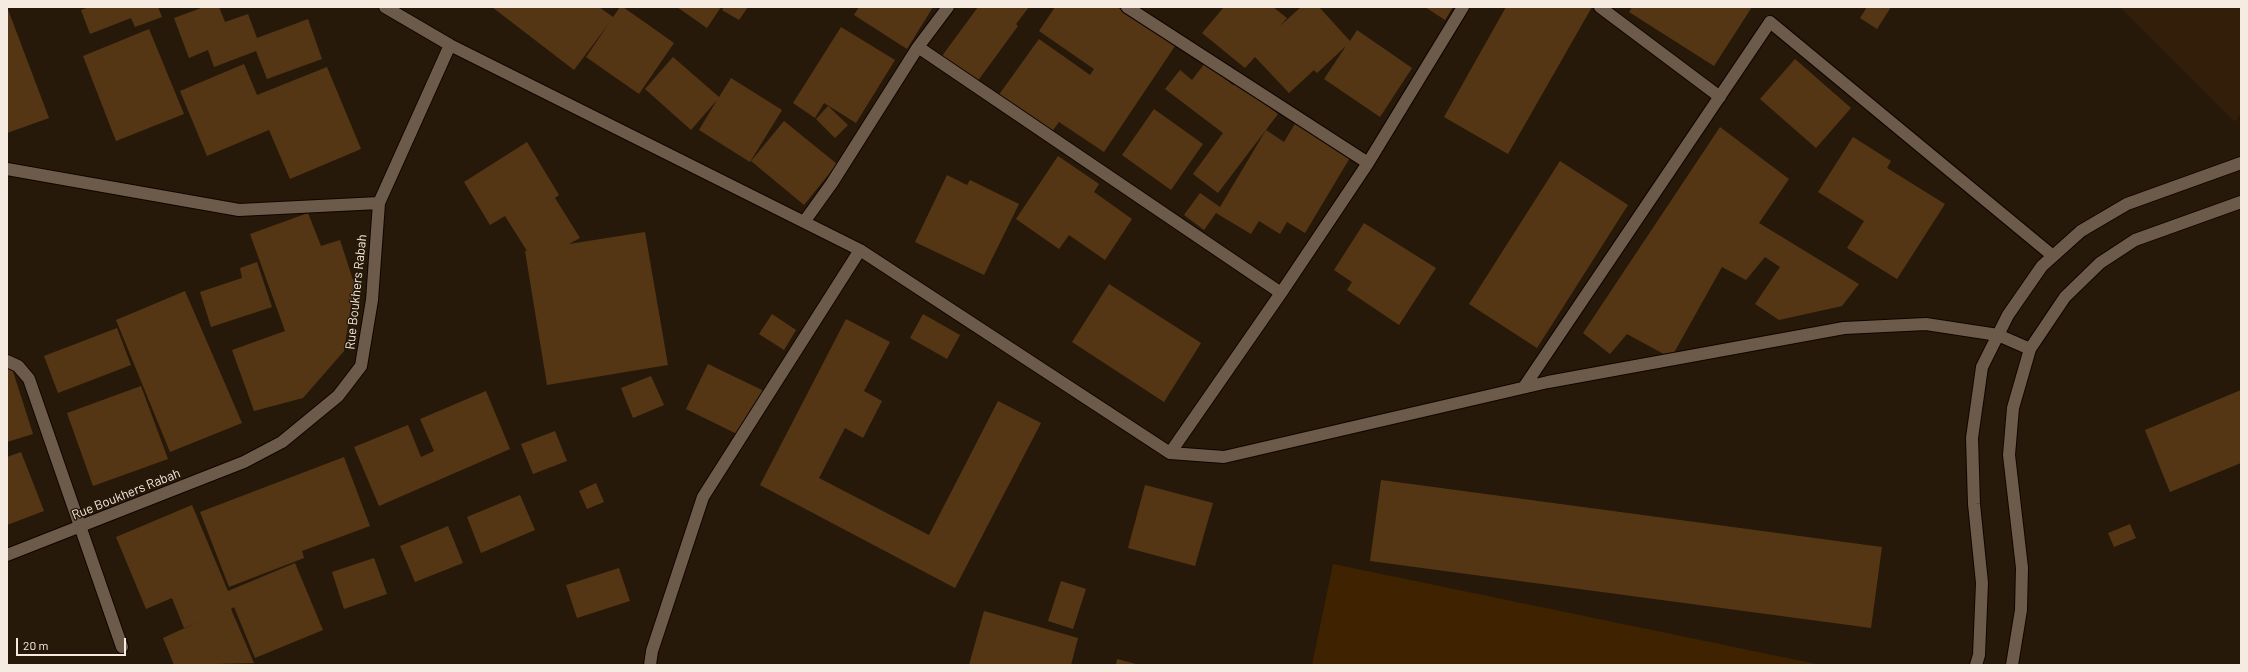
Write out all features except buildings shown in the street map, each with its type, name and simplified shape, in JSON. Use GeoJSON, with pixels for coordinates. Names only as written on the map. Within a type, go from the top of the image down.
{"type":"FeatureCollection","features":[{"type":"Feature","properties":{"kind":"street"},"geometry":{"type":"LineString","coordinates":[[385,7],[407,12],[450,45],[860,250],[1170,453],[1224,457],[1524,387],[1844,328],[1926,324],[1998,335],[2030,349]]}},
{"type":"Feature","properties":{"kind":"street"},"geometry":{"type":"LineString","coordinates":[[804,222],[832,183],[918,48],[946,7]]}},
{"type":"Feature","properties":{"kind":"street"},"geometry":{"type":"LineString","coordinates":[[1127,7],[1368,163]]}},
{"type":"Feature","properties":{"kind":"street"},"geometry":{"type":"LineString","coordinates":[[1170,453],[1281,293],[1368,163],[1463,7]]}},
{"type":"Feature","properties":{"kind":"street"},"geometry":{"type":"LineString","coordinates":[[1600,7],[1720,97]]}},
{"type":"Feature","properties":{"kind":"street"},"geometry":{"type":"LineString","coordinates":[[1524,387],[1770,22],[2053,256]]}},
{"type":"Feature","properties":{"kind":"street","name":"Rue Boukhers Rabah"},"geometry":{"type":"LineString","coordinates":[[7,555],[82,527],[244,462],[282,442],[338,396],[361,366],[372,300],[379,203],[450,45]]}},
{"type":"Feature","properties":{"kind":"street"},"geometry":{"type":"LineString","coordinates":[[918,48],[1281,293]]}},
{"type":"Feature","properties":{"kind":"street"},"geometry":{"type":"LineString","coordinates":[[1976,665],[1979,655],[1982,583],[1974,504],[1972,438],[1982,367],[2008,315],[2042,266],[2081,231],[2127,204],[2241,163]]}},
{"type":"Feature","properties":{"kind":"street"},"geometry":{"type":"LineString","coordinates":[[7,169],[239,210],[379,203]]}},
{"type":"Feature","properties":{"kind":"street"},"geometry":{"type":"LineString","coordinates":[[2012,665],[2021,610],[2022,568],[2009,455],[2013,408],[2030,349],[2065,297],[2100,263],[2134,240],[2241,202]]}},
{"type":"Feature","properties":{"kind":"street"},"geometry":{"type":"LineString","coordinates":[[650,665],[652,651],[703,497],[860,250]]}},
{"type":"Feature","properties":{"kind":"street"},"geometry":{"type":"LineString","coordinates":[[7,361],[18,366],[29,379],[82,527],[122,647]]}},
{"type":"Feature","properties":{"kind":"shaded area"},"geometry":{"type":"Polygon","coordinates":[[[2120,7],[2241,7],[2241,112],[2235,122],[2120,7]]]}},
{"type":"Feature","properties":{"kind":"shaded area"},"geometry":{"type":"Polygon","coordinates":[[[1333,564],[1821,665],[1312,665],[1333,564]]]}}]}
